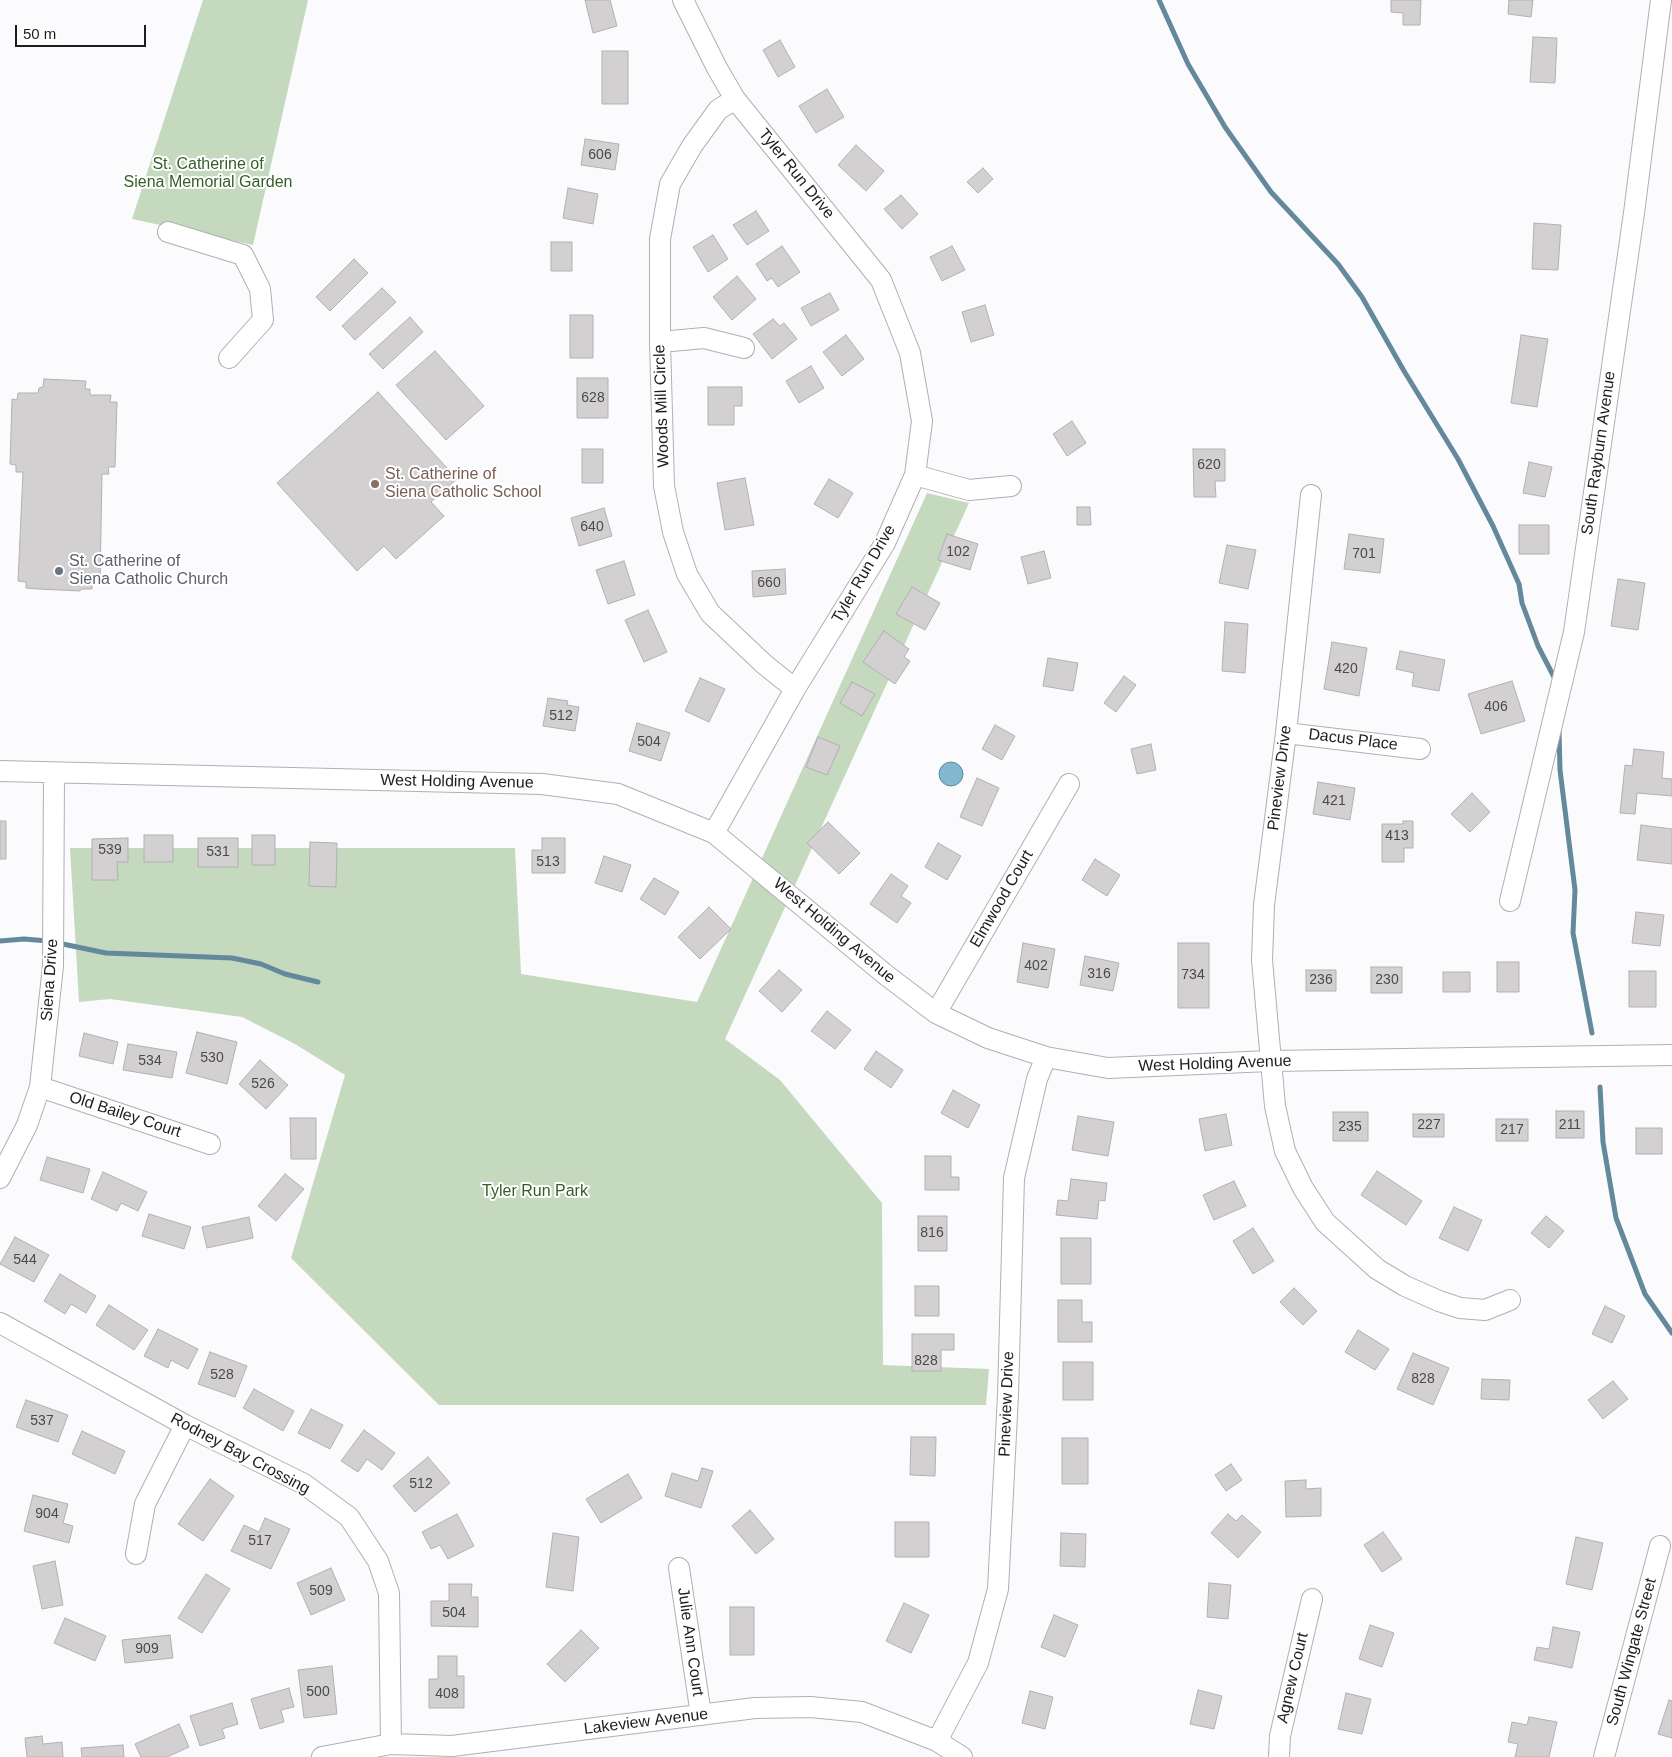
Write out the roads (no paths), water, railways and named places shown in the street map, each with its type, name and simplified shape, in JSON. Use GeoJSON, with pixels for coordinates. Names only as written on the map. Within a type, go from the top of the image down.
{"type":"FeatureCollection","features":[{"type":"Feature","properties":{"kind":"street","name":"Tyler Run Drive"},"geometry":{"type":"LineString","coordinates":[[684,0],[717,68],[735,99],[881,280],[910,353],[922,421],[915,475],[885,543],[796,689],[714,833]]}},
{"type":"Feature","properties":{"kind":"street","name":"South Rayburn Avenue"},"geometry":{"type":"LineString","coordinates":[[1510,901],[1574,632],[1634,213],[1661,0]]}},
{"type":"Feature","properties":{"kind":"street","name":"Woods Mill Circle"},"geometry":{"type":"LineString","coordinates":[[735,99],[718,110],[692,146],[670,184],[660,239],[660,342],[664,486],[673,532],[687,574],[710,613],[764,664],[796,689]]}},
{"type":"Feature","properties":{"kind":"street"},"geometry":{"type":"LineString","coordinates":[[168,232],[243,255],[260,289],[263,320],[229,358]]}},
{"type":"Feature","properties":{"kind":"street"},"geometry":{"type":"LineString","coordinates":[[660,342],[704,338],[744,348]]}},
{"type":"Feature","properties":{"kind":"street"},"geometry":{"type":"LineString","coordinates":[[915,475],[969,490],[1011,486]]}},
{"type":"Feature","properties":{"kind":"street","name":"Pineview Drive"},"geometry":{"type":"LineString","coordinates":[[1311,494],[1286,732],[1264,905],[1262,960],[1270,1062],[1275,1106],[1285,1152],[1303,1188],[1325,1222],[1377,1269],[1405,1286],[1460,1308],[1484,1310],[1510,1300]]}},
{"type":"Feature","properties":{"kind":"street","name":"Dacus Place"},"geometry":{"type":"LineString","coordinates":[[1286,732],[1420,749]]}},
{"type":"Feature","properties":{"kind":"street","name":"West Holding Avenue"},"geometry":{"type":"LineString","coordinates":[[0,771],[542,784],[618,794],[714,833],[886,975],[936,1013],[988,1038],[1046,1057],[1108,1068],[1270,1062],[1672,1055]]}},
{"type":"Feature","properties":{"kind":"street","name":"Siena Drive"},"geometry":{"type":"LineString","coordinates":[[0,1178],[27,1125],[40,1087],[53,966],[54,773]]}},
{"type":"Feature","properties":{"kind":"street","name":"Elmwood Court"},"geometry":{"type":"LineString","coordinates":[[936,1013],[1069,784]]}},
{"type":"Feature","properties":{"kind":"street","name":"Pineview Drive"},"geometry":{"type":"LineString","coordinates":[[937,1741],[978,1663],[998,1589],[1008,1395],[1014,1178],[1037,1079],[1046,1057]]}},
{"type":"Feature","properties":{"kind":"street","name":"Old Bailey Court"},"geometry":{"type":"LineString","coordinates":[[40,1087],[210,1144]]}},
{"type":"Feature","properties":{"kind":"street","name":"Rodney Bay Crossing"},"geometry":{"type":"LineString","coordinates":[[0,1323],[185,1425],[304,1484],[349,1517],[378,1561],[389,1593],[392,1744]]}},
{"type":"Feature","properties":{"kind":"street"},"geometry":{"type":"LineString","coordinates":[[136,1554],[145,1504],[185,1425]]}},
{"type":"Feature","properties":{"kind":"street","name":"South Wingate Street"},"geometry":{"type":"LineString","coordinates":[[1604,1757],[1660,1546]]}},
{"type":"Feature","properties":{"kind":"street","name":"Julie Ann Court"},"geometry":{"type":"LineString","coordinates":[[679,1568],[701,1716]]}},
{"type":"Feature","properties":{"kind":"street","name":"Agnew Court"},"geometry":{"type":"LineString","coordinates":[[1279,1757],[1280,1736],[1312,1599]]}},
{"type":"Feature","properties":{"kind":"street","name":"Lakeview Avenue"},"geometry":{"type":"LineString","coordinates":[[322,1757],[392,1744],[452,1746],[755,1708],[810,1707],[862,1712],[937,1741],[962,1757]]}},
{"type":"Feature","properties":{"kind":"water"},"geometry":{"type":"Polygon","coordinates":[[[951,762],[960,765],[963,774],[960,783],[951,786],[942,783],[939,774],[942,765],[951,762]]]}},
{"type":"Feature","properties":{"kind":"waterway"},"geometry":{"type":"LineString","coordinates":[[1159,0],[1188,64],[1225,127],[1271,192],[1338,264],[1362,297],[1404,371],[1458,459],[1493,526],[1519,584],[1522,603],[1538,646],[1554,677]]}},
{"type":"Feature","properties":{"kind":"waterway"},"geometry":{"type":"LineString","coordinates":[[1559,731],[1560,770],[1575,890],[1573,933],[1592,1033]]}},
{"type":"Feature","properties":{"kind":"waterway"},"geometry":{"type":"LineString","coordinates":[[0,941],[24,939],[48,941]]}},
{"type":"Feature","properties":{"kind":"waterway"},"geometry":{"type":"LineString","coordinates":[[58,943],[106,953],[232,958],[261,964],[285,974],[318,982]]}},
{"type":"Feature","properties":{"kind":"waterway"},"geometry":{"type":"LineString","coordinates":[[1600,1087],[1603,1142],[1616,1218],[1645,1294],[1672,1333]]}},
{"type":"Feature","properties":{"kind":"place","name":"St. Catherine of Siena Catholic School"},"geometry":{"type":"Point","coordinates":[375,484]}},
{"type":"Feature","properties":{"kind":"place","name":"St. Catherine of Siena Catholic Church"},"geometry":{"type":"Point","coordinates":[59,571]}},
{"type":"Feature","properties":{"kind":"park label","name":"St. Catherine of Siena Memorial Garden"},"geometry":{"type":"Point","coordinates":[208,174]}},
{"type":"Feature","properties":{"kind":"park label","name":"Tyler Run Park"},"geometry":{"type":"Point","coordinates":[535,1192]}}]}
